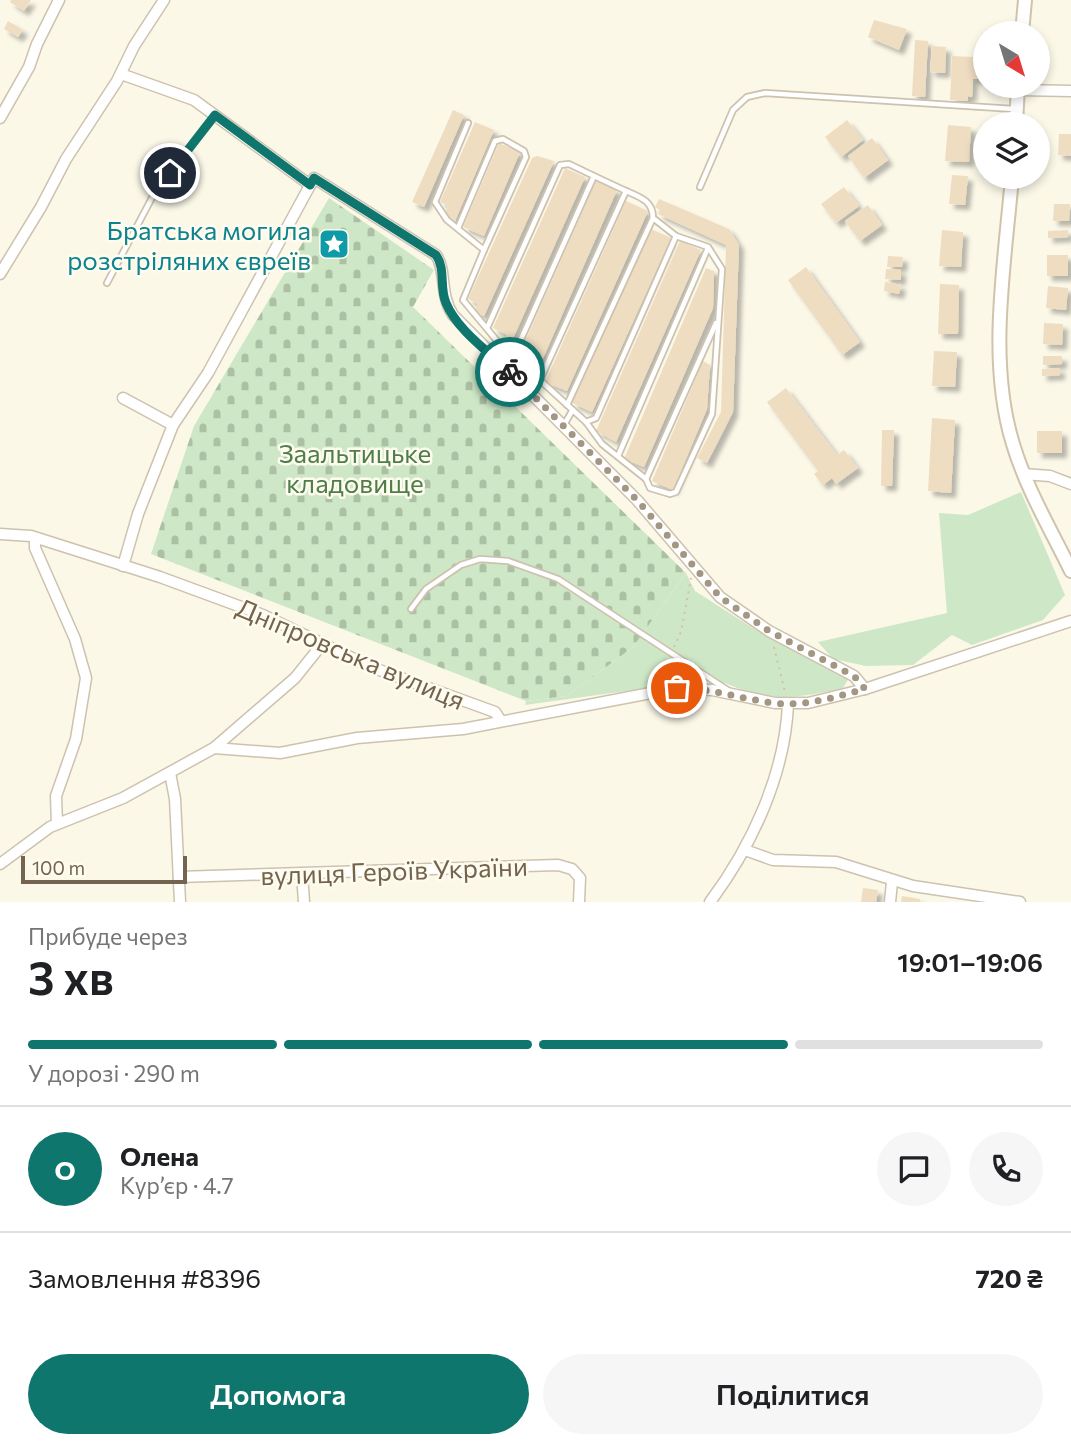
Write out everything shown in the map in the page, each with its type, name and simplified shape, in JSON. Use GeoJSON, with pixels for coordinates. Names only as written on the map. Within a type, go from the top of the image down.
{"type":"FeatureCollection","features":[{"type":"Feature","properties":{"kind":"main road"},"geometry":{"type":"LineString","coordinates":[[1023,21],[1024,0]]}},
{"type":"Feature","properties":{"kind":"main road"},"geometry":{"type":"LineString","coordinates":[[1017,112],[1018,98]]}},
{"type":"Feature","properties":{"kind":"main road"},"geometry":{"type":"LineString","coordinates":[[1011,189],[1001,358],[1006,417],[1023,474],[1071,571]]}},
{"type":"Feature","properties":{"kind":"street"},"geometry":{"type":"LineString","coordinates":[[0,118],[29,67],[59,0]]}},
{"type":"Feature","properties":{"kind":"street"},"geometry":{"type":"LineString","coordinates":[[0,274],[41,207],[66,159],[121,74],[134,46],[164,0]]}},
{"type":"Feature","properties":{"kind":"street"},"geometry":{"type":"LineString","coordinates":[[121,74],[194,100],[310,185]]}},
{"type":"Feature","properties":{"kind":"street"},"geometry":{"type":"LineString","coordinates":[[1050,90],[1071,91]]}},
{"type":"Feature","properties":{"kind":"street"},"geometry":{"type":"LineString","coordinates":[[123,566],[138,514],[173,425],[208,373],[314,178],[436,255],[441,266],[443,294],[453,315],[618,479],[720,597],[769,631],[854,676],[865,689]]}},
{"type":"Feature","properties":{"kind":"street"},"geometry":{"type":"LineString","coordinates":[[123,398],[173,425]]}},
{"type":"Feature","properties":{"kind":"street"},"geometry":{"type":"LineString","coordinates":[[1023,474],[1050,476],[1071,484]]}},
{"type":"Feature","properties":{"kind":"street","name":"Дніпровська вулиця"},"geometry":{"type":"LineString","coordinates":[[0,534],[35,538],[263,615],[389,674],[495,712],[501,721]]}},
{"type":"Feature","properties":{"kind":"street"},"geometry":{"type":"LineString","coordinates":[[35,538],[35,548],[75,639],[86,678],[76,739],[57,796],[57,824]]}},
{"type":"Feature","properties":{"kind":"street"},"geometry":{"type":"LineString","coordinates":[[214,748],[280,753],[357,738],[463,729],[677,688],[702,688],[788,704],[831,699],[1071,621]]}},
{"type":"Feature","properties":{"kind":"street"},"geometry":{"type":"LineString","coordinates":[[0,864],[57,824],[113,803],[214,748],[295,678],[323,643]]}},
{"type":"Feature","properties":{"kind":"street"},"geometry":{"type":"LineString","coordinates":[[710,902],[745,850],[775,770],[788,704]]}},
{"type":"Feature","properties":{"kind":"street"},"geometry":{"type":"LineString","coordinates":[[170,773],[175,799],[180,902]]}},
{"type":"Feature","properties":{"kind":"street"},"geometry":{"type":"LineString","coordinates":[[745,850],[774,860],[836,862],[892,881],[1020,902]]}},
{"type":"Feature","properties":{"kind":"street","name":"вулиця Героїв України"},"geometry":{"type":"LineString","coordinates":[[179,877],[558,865],[572,869],[580,878],[579,902]]}},
{"type":"Feature","properties":{"kind":"street"},"geometry":{"type":"LineString","coordinates":[[302,874],[304,902]]}},
{"type":"Feature","properties":{"kind":"street"},"geometry":{"type":"LineString","coordinates":[[890,902],[892,881]]}},
{"type":"Feature","properties":{"kind":"lane"},"geometry":{"type":"LineString","coordinates":[[700,187],[733,110],[747,97],[765,93],[1017,109]]}},
{"type":"Feature","properties":{"kind":"lane"},"geometry":{"type":"LineString","coordinates":[[107,283],[155,192],[215,115]]}},
{"type":"Feature","properties":{"kind":"lane"},"geometry":{"type":"LineString","coordinates":[[468,122],[435,202],[447,220],[484,250]]}},
{"type":"Feature","properties":{"kind":"lane"},"geometry":{"type":"LineString","coordinates":[[458,228],[495,141],[503,139],[524,150],[526,157],[463,300],[475,318],[488,326],[498,342],[586,422],[603,444],[646,479],[650,488],[670,494],[676,492],[712,414],[722,269],[708,247],[676,236],[653,218]]}},
{"type":"Feature","properties":{"kind":"lane"},"geometry":{"type":"LineString","coordinates":[[488,326],[560,165],[569,164],[646,200],[653,210],[653,218],[567,405]]}},
{"type":"Feature","properties":{"kind":"lane"},"geometry":{"type":"LineString","coordinates":[[513,355],[594,176]]}},
{"type":"Feature","properties":{"kind":"lane"},"geometry":{"type":"LineString","coordinates":[[540,380],[626,191]]}},
{"type":"Feature","properties":{"kind":"lane"},"geometry":{"type":"LineString","coordinates":[[586,422],[596,418],[676,236]]}},
{"type":"Feature","properties":{"kind":"lane"},"geometry":{"type":"LineString","coordinates":[[618,456],[708,247]]}},
{"type":"Feature","properties":{"kind":"lane"},"geometry":{"type":"LineString","coordinates":[[646,479],[718,319]]}},
{"type":"Feature","properties":{"kind":"lane"},"geometry":{"type":"LineString","coordinates":[[563,427],[572,411]]}},
{"type":"Feature","properties":{"kind":"lane"},"geometry":{"type":"LineString","coordinates":[[411,609],[426,589],[461,565],[480,559],[508,561],[558,579],[736,695]]}},
{"type":"Feature","properties":{"kind":"path"},"geometry":{"type":"LineString","coordinates":[[637,694],[671,653],[681,632],[693,563]]}},
{"type":"Feature","properties":{"kind":"path"},"geometry":{"type":"LineString","coordinates":[[769,631],[788,704]]}},
{"type":"Feature","properties":{"kind":"green space","name":"Заальтицьке кладовище"},"geometry":{"type":"Polygon","coordinates":[[[329,198],[434,270],[413,307],[686,573],[633,647],[567,696],[526,701],[151,554],[194,426],[329,198]]]}},
{"type":"Feature","properties":{"kind":"green space"},"geometry":{"type":"Polygon","coordinates":[[[1021,492],[1065,595],[1043,620],[972,645],[952,635],[913,665],[866,666],[833,659],[818,642],[947,613],[939,513],[968,515],[1021,492]]]}},
{"type":"Feature","properties":{"kind":"green space"},"geometry":{"type":"Polygon","coordinates":[[[686,573],[695,591],[756,630],[849,678],[843,688],[780,697],[755,694],[721,682],[706,680],[525,705],[526,701],[567,696],[633,647],[686,573]]]}},
{"type":"Feature","properties":{"kind":"building"},"geometry":{"type":"Polygon","coordinates":[[[31,0],[24,11],[10,2],[31,0]]]}},
{"type":"Feature","properties":{"kind":"building"},"geometry":{"type":"Polygon","coordinates":[[[874,20],[907,29],[899,50],[868,37],[874,20]]]}},
{"type":"Feature","properties":{"kind":"building"},"geometry":{"type":"Polygon","coordinates":[[[8,21],[23,30],[18,37],[4,29],[8,21]]]}},
{"type":"Feature","properties":{"kind":"building"},"geometry":{"type":"Polygon","coordinates":[[[915,40],[928,41],[925,97],[912,96],[915,40]]]}},
{"type":"Feature","properties":{"kind":"building"},"geometry":{"type":"Polygon","coordinates":[[[932,46],[946,47],[945,73],[930,72],[932,46]]]}},
{"type":"Feature","properties":{"kind":"building"},"geometry":{"type":"Polygon","coordinates":[[[952,56],[973,57],[972,97],[968,96],[968,101],[950,100],[952,56]]]}},
{"type":"Feature","properties":{"kind":"building"},"geometry":{"type":"Polygon","coordinates":[[[453,110],[464,115],[424,207],[412,202],[453,110]]]}},
{"type":"Feature","properties":{"kind":"building"},"geometry":{"type":"Polygon","coordinates":[[[847,120],[863,140],[841,157],[825,137],[847,120]]]}},
{"type":"Feature","properties":{"kind":"building"},"geometry":{"type":"Polygon","coordinates":[[[475,122],[494,130],[455,221],[445,213],[448,206],[440,202],[475,122]]]}},
{"type":"Feature","properties":{"kind":"building"},"geometry":{"type":"Polygon","coordinates":[[[948,125],[971,127],[969,162],[945,161],[948,125]]]}},
{"type":"Feature","properties":{"kind":"building"},"geometry":{"type":"Polygon","coordinates":[[[1059,134],[1071,134],[1071,156],[1058,155],[1059,134]]]}},
{"type":"Feature","properties":{"kind":"building"},"geometry":{"type":"Polygon","coordinates":[[[872,138],[888,160],[864,178],[848,156],[872,138]]]}},
{"type":"Feature","properties":{"kind":"building"},"geometry":{"type":"Polygon","coordinates":[[[499,143],[520,152],[484,236],[463,227],[499,143]]]}},
{"type":"Feature","properties":{"kind":"building"},"geometry":{"type":"Polygon","coordinates":[[[537,156],[554,161],[484,316],[474,311],[478,304],[468,299],[532,158],[537,156]]]}},
{"type":"Feature","properties":{"kind":"building"},"geometry":{"type":"Polygon","coordinates":[[[565,168],[585,177],[511,343],[504,340],[507,335],[493,328],[565,168]]]}},
{"type":"Feature","properties":{"kind":"building"},"geometry":{"type":"Polygon","coordinates":[[[952,175],[968,176],[965,205],[949,204],[952,175]]]}},
{"type":"Feature","properties":{"kind":"building"},"geometry":{"type":"Polygon","coordinates":[[[596,181],[617,190],[540,365],[519,355],[596,181]]]}},
{"type":"Feature","properties":{"kind":"building"},"geometry":{"type":"Polygon","coordinates":[[[844,187],[859,206],[836,223],[821,204],[844,187]]]}},
{"type":"Feature","properties":{"kind":"building"},"geometry":{"type":"Polygon","coordinates":[[[659,199],[729,229],[739,245],[733,412],[707,463],[697,458],[721,412],[726,245],[658,214],[660,210],[655,207],[659,199]]]}},
{"type":"Feature","properties":{"kind":"building"},"geometry":{"type":"Polygon","coordinates":[[[626,201],[648,211],[567,391],[545,382],[626,201]]]}},
{"type":"Feature","properties":{"kind":"building"},"geometry":{"type":"Polygon","coordinates":[[[1054,204],[1070,204],[1069,221],[1053,221],[1054,204]]]}},
{"type":"Feature","properties":{"kind":"building"},"geometry":{"type":"Polygon","coordinates":[[[868,205],[882,225],[860,241],[845,221],[868,205]]]}},
{"type":"Feature","properties":{"kind":"building"},"geometry":{"type":"Polygon","coordinates":[[[651,229],[671,238],[592,412],[572,403],[651,229]]]}},
{"type":"Feature","properties":{"kind":"building"},"geometry":{"type":"Polygon","coordinates":[[[942,230],[963,232],[961,267],[939,266],[942,230]]]}},
{"type":"Feature","properties":{"kind":"building"},"geometry":{"type":"Polygon","coordinates":[[[1068,230],[1068,237],[1048,238],[1048,231],[1068,230]]]}},
{"type":"Feature","properties":{"kind":"building"},"geometry":{"type":"Polygon","coordinates":[[[680,241],[701,250],[616,442],[596,431],[680,241]]]}},
{"type":"Feature","properties":{"kind":"building"},"geometry":{"type":"Polygon","coordinates":[[[1047,255],[1068,255],[1068,276],[1047,276],[1047,255]]]}},
{"type":"Feature","properties":{"kind":"building"},"geometry":{"type":"Polygon","coordinates":[[[888,256],[903,257],[902,267],[887,267],[888,256]]]}},
{"type":"Feature","properties":{"kind":"building"},"geometry":{"type":"Polygon","coordinates":[[[806,267],[860,342],[842,355],[788,280],[806,267]]]}},
{"type":"Feature","properties":{"kind":"building"},"geometry":{"type":"Polygon","coordinates":[[[706,268],[714,271],[713,308],[644,467],[624,459],[706,268]]]}},
{"type":"Feature","properties":{"kind":"building"},"geometry":{"type":"Polygon","coordinates":[[[886,269],[901,270],[901,280],[885,279],[886,269]]]}},
{"type":"Feature","properties":{"kind":"building"},"geometry":{"type":"Polygon","coordinates":[[[885,282],[901,285],[899,294],[884,291],[885,282]]]}},
{"type":"Feature","properties":{"kind":"building"},"geometry":{"type":"Polygon","coordinates":[[[940,284],[959,285],[958,334],[938,334],[940,284]]]}},
{"type":"Feature","properties":{"kind":"building"},"geometry":{"type":"Polygon","coordinates":[[[1048,286],[1068,288],[1066,310],[1046,308],[1048,286]]]}},
{"type":"Feature","properties":{"kind":"building"},"geometry":{"type":"Polygon","coordinates":[[[1044,323],[1063,324],[1062,345],[1043,344],[1044,323]]]}},
{"type":"Feature","properties":{"kind":"building"},"geometry":{"type":"Polygon","coordinates":[[[934,351],[957,352],[955,387],[932,386],[934,351]]]}},
{"type":"Feature","properties":{"kind":"building"},"geometry":{"type":"Polygon","coordinates":[[[1043,356],[1062,356],[1062,364],[1043,365],[1043,356]]]}},
{"type":"Feature","properties":{"kind":"building"},"geometry":{"type":"Polygon","coordinates":[[[703,361],[710,365],[707,409],[673,490],[652,481],[703,361]]]}},
{"type":"Feature","properties":{"kind":"building"},"geometry":{"type":"Polygon","coordinates":[[[1060,368],[1060,375],[1042,376],[1042,369],[1060,368]]]}},
{"type":"Feature","properties":{"kind":"building"},"geometry":{"type":"Polygon","coordinates":[[[786,388],[837,455],[844,450],[858,468],[836,484],[832,478],[823,485],[814,474],[818,471],[767,402],[786,388]]]}},
{"type":"Feature","properties":{"kind":"building"},"geometry":{"type":"Polygon","coordinates":[[[932,418],[955,420],[951,493],[928,491],[932,418]]]}},
{"type":"Feature","properties":{"kind":"building"},"geometry":{"type":"Polygon","coordinates":[[[882,430],[894,430],[892,486],[881,486],[882,430]]]}},
{"type":"Feature","properties":{"kind":"building"},"geometry":{"type":"Polygon","coordinates":[[[1037,431],[1062,431],[1062,453],[1037,453],[1037,431]]]}},
{"type":"Feature","properties":{"kind":"building"},"geometry":{"type":"Polygon","coordinates":[[[863,888],[878,890],[876,902],[861,902],[863,888]]]}},
{"type":"Feature","properties":{"kind":"building"},"geometry":{"type":"Polygon","coordinates":[[[902,896],[920,899],[920,902],[901,902],[902,896]]]}},
{"type":"Feature","properties":{"kind":"way so far"},"geometry":{"type":"LineString","coordinates":[[510,372],[637,500],[685,552],[720,597],[769,631],[836,669],[854,676],[865,689],[831,699],[788,704],[702,688],[677,688]]}},
{"type":"Feature","properties":{"kind":"place","name":"Братська могила розстріляних євреїв"},"geometry":{"type":"Point","coordinates":[334,244]}},
{"type":"Feature","properties":{"kind":"route"},"geometry":{"type":"LineString","coordinates":[[170,173],[215,115],[310,185],[314,178],[436,255],[441,266],[443,294],[449,309],[510,372]]}}]}
